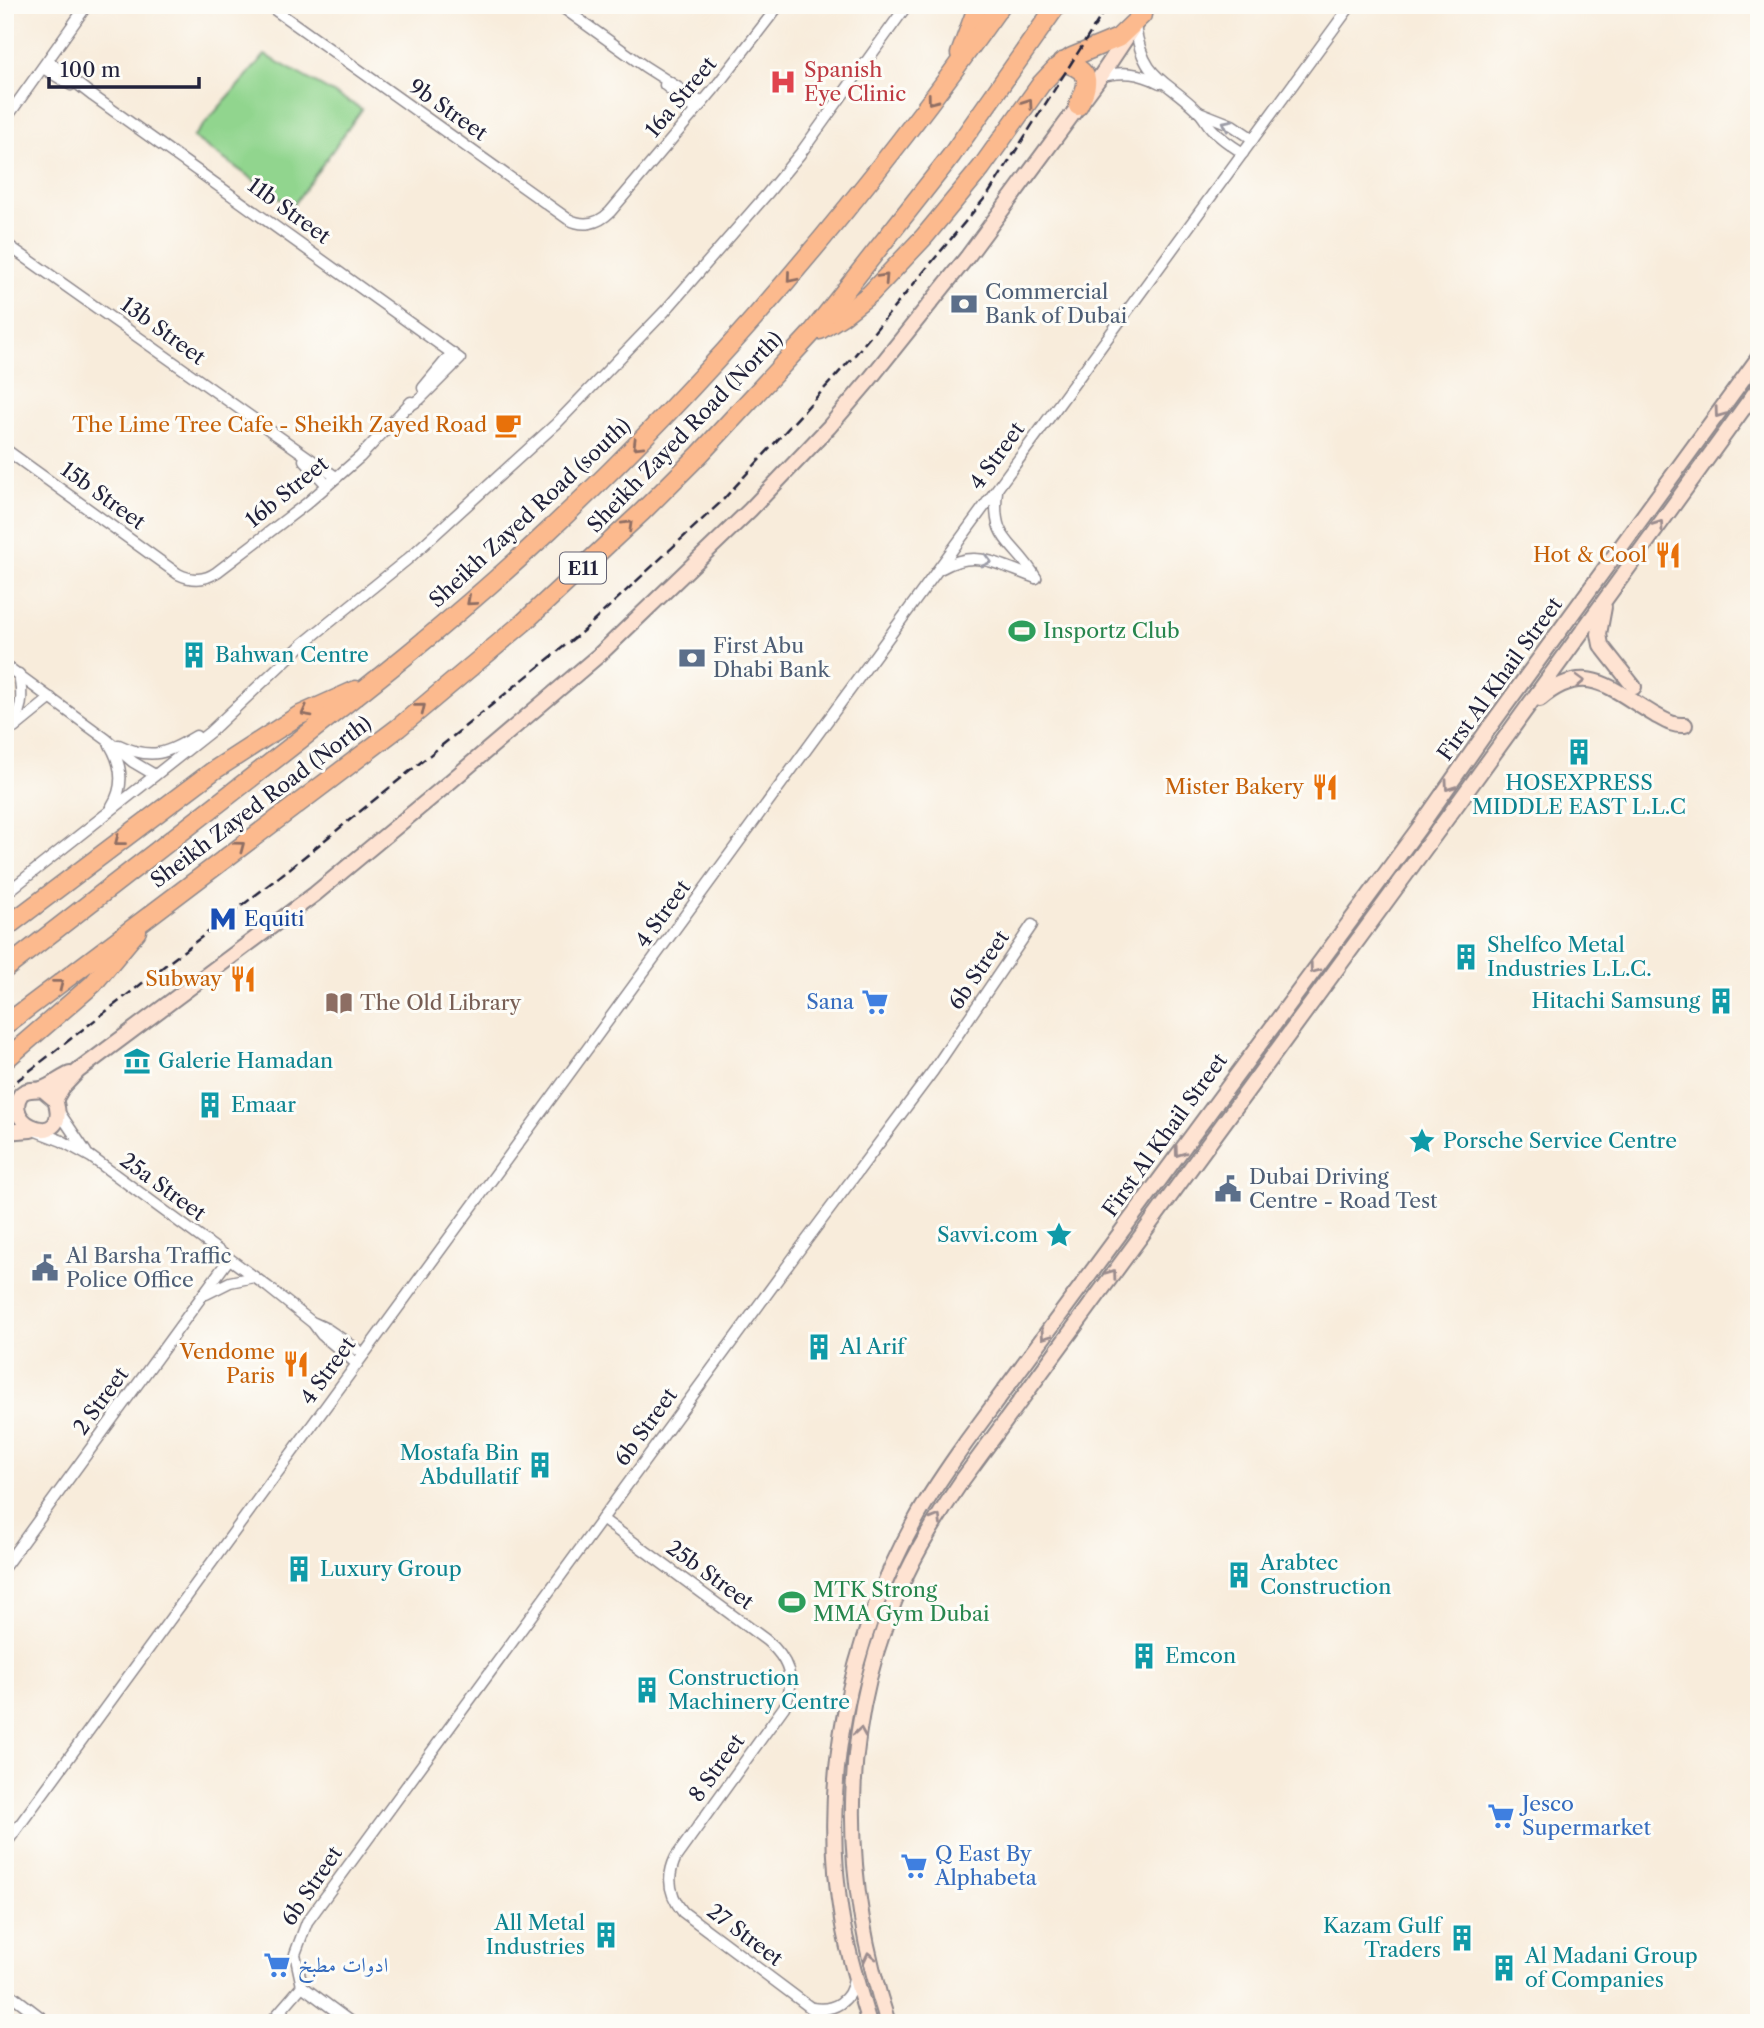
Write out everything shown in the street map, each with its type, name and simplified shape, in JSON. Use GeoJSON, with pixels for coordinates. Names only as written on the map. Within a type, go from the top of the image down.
{"type":"FeatureCollection","features":[{"type":"Feature","properties":{"kind":"highway"},"geometry":{"type":"LineString","coordinates":[[957,66],[964,38],[978,5]]}},
{"type":"Feature","properties":{"kind":"highway","name":"Sheikh Zayed Road (south)"},"geometry":{"type":"LineString","coordinates":[[5,969],[369,686],[434,633],[538,541],[685,396],[823,240],[866,187],[1001,5]]}},
{"type":"Feature","properties":{"kind":"highway","name":"Sheikh Zayed Road (North)"},"geometry":{"type":"LineString","coordinates":[[5,1026],[387,736],[523,623],[593,559],[700,454],[811,334],[951,156],[1057,5]]}},
{"type":"Feature","properties":{"kind":"highway"},"geometry":{"type":"LineString","coordinates":[[811,334],[857,306],[924,237],[981,168],[1041,85],[1062,62],[1118,38],[1141,16]]}},
{"type":"Feature","properties":{"kind":"highway"},"geometry":{"type":"LineString","coordinates":[[1062,62],[1078,67],[1086,76],[1086,86],[1078,106]]}},
{"type":"Feature","properties":{"kind":"highway"},"geometry":{"type":"LineString","coordinates":[[5,928],[184,792],[281,725],[332,699],[369,686]]}},
{"type":"Feature","properties":{"kind":"highway"},"geometry":{"type":"LineString","coordinates":[[5,1060],[93,984],[122,952],[147,916]]}},
{"type":"Feature","properties":{"kind":"main road"},"geometry":{"type":"LineString","coordinates":[[5,1132],[44,1129],[52,1123],[62,1087],[78,1071],[315,894],[573,677],[678,581],[790,468],[869,380],[968,256],[1100,77],[1141,16]]}},
{"type":"Feature","properties":{"kind":"main road","name":"First Al Khail Street"},"geometry":{"type":"LineString","coordinates":[[869,2023],[843,1921],[836,1866],[834,1811],[838,1755],[847,1700],[861,1647],[885,1582],[915,1520],[967,1441],[1419,828],[1759,357]]}},
{"type":"Feature","properties":{"kind":"main road","name":"First Al Khail Street"},"geometry":{"type":"LineString","coordinates":[[888,2023],[869,1960],[858,1907],[853,1853],[853,1800],[858,1746],[869,1682],[887,1622],[906,1576],[931,1529],[963,1479],[1759,387]]}},
{"type":"Feature","properties":{"kind":"main road"},"geometry":{"type":"LineString","coordinates":[[1605,601],[1599,629],[1601,645],[1634,687]]}},
{"type":"Feature","properties":{"kind":"main road"},"geometry":{"type":"LineString","coordinates":[[1523,714],[1559,685],[1582,679],[1606,685],[1673,725],[1685,725]]}},
{"type":"Feature","properties":{"kind":"main road"},"geometry":{"type":"LineString","coordinates":[[33,1130],[24,1127],[11,1106],[26,1091],[42,1089],[78,1071]]}},
{"type":"Feature","properties":{"kind":"main road"},"geometry":{"type":"LineString","coordinates":[[42,1089],[56,1104]]}},
{"type":"Feature","properties":{"kind":"main road"},"geometry":{"type":"LineString","coordinates":[[5,2017],[13,2023]]}},
{"type":"Feature","properties":{"kind":"street"},"geometry":{"type":"LineString","coordinates":[[5,120],[88,5]]}},
{"type":"Feature","properties":{"kind":"street","name":"9b Street"},"geometry":{"type":"LineString","coordinates":[[268,5],[568,219],[579,223],[593,223],[610,212]]}},
{"type":"Feature","properties":{"kind":"street"},"geometry":{"type":"LineString","coordinates":[[559,5],[699,106]]}},
{"type":"Feature","properties":{"kind":"street","name":"16a Street"},"geometry":{"type":"LineString","coordinates":[[610,212],[779,5]]}},
{"type":"Feature","properties":{"kind":"street"},"geometry":{"type":"LineString","coordinates":[[5,894],[221,722],[304,643],[409,558],[556,424],[650,326],[793,162],[907,5]]}},
{"type":"Feature","properties":{"kind":"street","name":"4 Street"},"geometry":{"type":"LineString","coordinates":[[5,1845],[1350,5]]}},
{"type":"Feature","properties":{"kind":"street"},"geometry":{"type":"LineString","coordinates":[[1141,16],[1143,61],[1165,86],[1199,112],[1216,133],[1243,153]]}},
{"type":"Feature","properties":{"kind":"street","name":"11b Street"},"geometry":{"type":"LineString","coordinates":[[45,64],[456,356]]}},
{"type":"Feature","properties":{"kind":"street"},"geometry":{"type":"LineString","coordinates":[[1100,77],[1119,72],[1136,74],[1165,86]]}},
{"type":"Feature","properties":{"kind":"street"},"geometry":{"type":"LineString","coordinates":[[1199,112],[1232,125],[1253,139]]}},
{"type":"Feature","properties":{"kind":"street","name":"13b Street"},"geometry":{"type":"LineString","coordinates":[[5,243],[337,477]]}},
{"type":"Feature","properties":{"kind":"street","name":"16b Street"},"geometry":{"type":"LineString","coordinates":[[178,574],[196,579],[212,576],[306,504],[408,407],[456,356]]}},
{"type":"Feature","properties":{"kind":"street","name":"15b Street"},"geometry":{"type":"LineString","coordinates":[[5,449],[178,574]]}},
{"type":"Feature","properties":{"kind":"street","name":"13b Street"},"geometry":{"type":"LineString","coordinates":[[298,452],[327,485]]}},
{"type":"Feature","properties":{"kind":"street"},"geometry":{"type":"LineString","coordinates":[[939,570],[962,560],[981,558],[1036,578],[1000,533],[995,514],[997,489]]}},
{"type":"Feature","properties":{"kind":"street"},"geometry":{"type":"LineString","coordinates":[[5,665],[155,775]]}},
{"type":"Feature","properties":{"kind":"street"},"geometry":{"type":"LineString","coordinates":[[5,729],[17,717],[20,709],[22,692],[19,674]]}},
{"type":"Feature","properties":{"kind":"street"},"geometry":{"type":"LineString","coordinates":[[5,735],[51,698]]}},
{"type":"Feature","properties":{"kind":"street"},"geometry":{"type":"LineString","coordinates":[[106,738],[137,753],[159,754],[221,722]]}},
{"type":"Feature","properties":{"kind":"street"},"geometry":{"type":"LineString","coordinates":[[106,738],[119,761],[121,777],[119,793],[106,815]]}},
{"type":"Feature","properties":{"kind":"street","name":"6b Street"},"geometry":{"type":"LineString","coordinates":[[302,1986],[295,1954],[307,1922],[933,1071],[1032,925]]}},
{"type":"Feature","properties":{"kind":"street","name":"25a Street"},"geometry":{"type":"LineString","coordinates":[[56,1104],[71,1132],[91,1157]]}},
{"type":"Feature","properties":{"kind":"street","name":"25a Street"},"geometry":{"type":"LineString","coordinates":[[33,1130],[62,1141],[91,1157],[254,1277],[313,1323],[357,1364]]}},
{"type":"Feature","properties":{"kind":"street","name":"2 Street"},"geometry":{"type":"LineString","coordinates":[[5,1566],[229,1259]]}},
{"type":"Feature","properties":{"kind":"street"},"geometry":{"type":"LineString","coordinates":[[200,1298],[222,1284],[254,1277]]}},
{"type":"Feature","properties":{"kind":"street","name":"25a Street"},"geometry":{"type":"LineString","coordinates":[[313,1323],[327,1329],[364,1354]]}},
{"type":"Feature","properties":{"kind":"street","name":"25b Street"},"geometry":{"type":"LineString","coordinates":[[602,1519],[766,1640],[779,1652],[788,1667]]}},
{"type":"Feature","properties":{"kind":"street","name":"8 Street"},"geometry":{"type":"LineString","coordinates":[[670,1890],[670,1873],[676,1857],[784,1707],[790,1688],[788,1667]]}},
{"type":"Feature","properties":{"kind":"street","name":"27 Street"},"geometry":{"type":"LineString","coordinates":[[670,1890],[682,1912],[831,2023]]}},
{"type":"Feature","properties":{"kind":"street"},"geometry":{"type":"LineString","coordinates":[[804,2004],[827,2009],[842,2003],[852,1991],[855,1975]]}},
{"type":"Feature","properties":{"kind":"street"},"geometry":{"type":"LineString","coordinates":[[270,2023],[302,1986],[352,2023]]}},
{"type":"Feature","properties":{"kind":"street"},"geometry":{"type":"LineString","coordinates":[[5,1990],[48,2023]]}},
{"type":"Feature","properties":{"kind":"green space"},"geometry":{"type":"Polygon","coordinates":[[[265,55],[362,109],[292,207],[193,137],[265,55]]]}},
{"type":"Feature","properties":{"kind":"railway"},"geometry":{"type":"LineString","coordinates":[[5,1090],[289,869],[583,631],[721,502],[854,356],[989,193],[1108,5]]}},
{"type":"Feature","properties":{"kind":"place","name":"Spanish Eye Clinic"},"geometry":{"type":"Point","coordinates":[783,82]}},
{"type":"Feature","properties":{"kind":"place","name":"Commercial Bank of Dubai"},"geometry":{"type":"Point","coordinates":[964,304]}},
{"type":"Feature","properties":{"kind":"place","name":"The Lime Tree Cafe - Sheikh Zayed Road"},"geometry":{"type":"Point","coordinates":[508,425]}},
{"type":"Feature","properties":{"kind":"place","name":"Hot & Cool"},"geometry":{"type":"Point","coordinates":[1668,555]}},
{"type":"Feature","properties":{"kind":"place","name":"Insportz Club"},"geometry":{"type":"Point","coordinates":[1022,631]}},
{"type":"Feature","properties":{"kind":"place","name":"Bahwan Centre"},"geometry":{"type":"Point","coordinates":[194,655]}},
{"type":"Feature","properties":{"kind":"place","name":"First Abu Dhabi Bank"},"geometry":{"type":"Point","coordinates":[692,658]}},
{"type":"Feature","properties":{"kind":"place","name":"HOSEXPRESS MIDDLE EAST L.L.C"},"geometry":{"type":"Point","coordinates":[1579,752]}},
{"type":"Feature","properties":{"kind":"place","name":"Mister Bakery"},"geometry":{"type":"Point","coordinates":[1325,787]}},
{"type":"Feature","properties":{"kind":"place","name":"Equiti"},"geometry":{"type":"Point","coordinates":[223,919]}},
{"type":"Feature","properties":{"kind":"place","name":"Shelfco Metal Industries L.L.C."},"geometry":{"type":"Point","coordinates":[1466,957]}},
{"type":"Feature","properties":{"kind":"place","name":"Subway"},"geometry":{"type":"Point","coordinates":[243,979]}},
{"type":"Feature","properties":{"kind":"place","name":"Hitachi Samsung"},"geometry":{"type":"Point","coordinates":[1721,1001]}},
{"type":"Feature","properties":{"kind":"place","name":"Sana"},"geometry":{"type":"Point","coordinates":[875,1002]}},
{"type":"Feature","properties":{"kind":"place","name":"The Old Library"},"geometry":{"type":"Point","coordinates":[339,1003]}},
{"type":"Feature","properties":{"kind":"place","name":"Galerie Hamadan"},"geometry":{"type":"Point","coordinates":[137,1061]}},
{"type":"Feature","properties":{"kind":"place","name":"Emaar"},"geometry":{"type":"Point","coordinates":[210,1105]}},
{"type":"Feature","properties":{"kind":"place","name":"Porsche Service Centre"},"geometry":{"type":"Point","coordinates":[1422,1141]}},
{"type":"Feature","properties":{"kind":"place","name":"Dubai Driving Centre - Road Test"},"geometry":{"type":"Point","coordinates":[1228,1189]}},
{"type":"Feature","properties":{"kind":"place","name":"Savvi.com"},"geometry":{"type":"Point","coordinates":[1059,1235]}},
{"type":"Feature","properties":{"kind":"place","name":"Al Barsha Traffic Police Office"},"geometry":{"type":"Point","coordinates":[45,1268]}},
{"type":"Feature","properties":{"kind":"place","name":"Al Arif"},"geometry":{"type":"Point","coordinates":[819,1347]}},
{"type":"Feature","properties":{"kind":"place","name":"Vendome Paris"},"geometry":{"type":"Point","coordinates":[296,1364]}},
{"type":"Feature","properties":{"kind":"place","name":"Mostafa Bin Abdullatif"},"geometry":{"type":"Point","coordinates":[540,1465]}},
{"type":"Feature","properties":{"kind":"place","name":"Luxury Group"},"geometry":{"type":"Point","coordinates":[299,1569]}},
{"type":"Feature","properties":{"kind":"place","name":"Arabtec Construction"},"geometry":{"type":"Point","coordinates":[1239,1575]}},
{"type":"Feature","properties":{"kind":"place","name":"MTK Strong MMA Gym Dubai"},"geometry":{"type":"Point","coordinates":[792,1602]}},
{"type":"Feature","properties":{"kind":"place","name":"Emcon"},"geometry":{"type":"Point","coordinates":[1144,1656]}},
{"type":"Feature","properties":{"kind":"place","name":"Construction Machinery Centre"},"geometry":{"type":"Point","coordinates":[647,1690]}},
{"type":"Feature","properties":{"kind":"place","name":"Jesco Supermarket"},"geometry":{"type":"Point","coordinates":[1501,1816]}},
{"type":"Feature","properties":{"kind":"place","name":"Q East By Alphabeta"},"geometry":{"type":"Point","coordinates":[914,1866]}},
{"type":"Feature","properties":{"kind":"place","name":"All Metal Industries"},"geometry":{"type":"Point","coordinates":[606,1935]}},
{"type":"Feature","properties":{"kind":"place","name":"Kazam Gulf Traders"},"geometry":{"type":"Point","coordinates":[1462,1938]}},
{"type":"Feature","properties":{"kind":"place","name":"ادوات مطبخ"},"geometry":{"type":"Point","coordinates":[277,1965]}},
{"type":"Feature","properties":{"kind":"place","name":"Al Madani Group of Companies"},"geometry":{"type":"Point","coordinates":[1504,1968]}}]}
